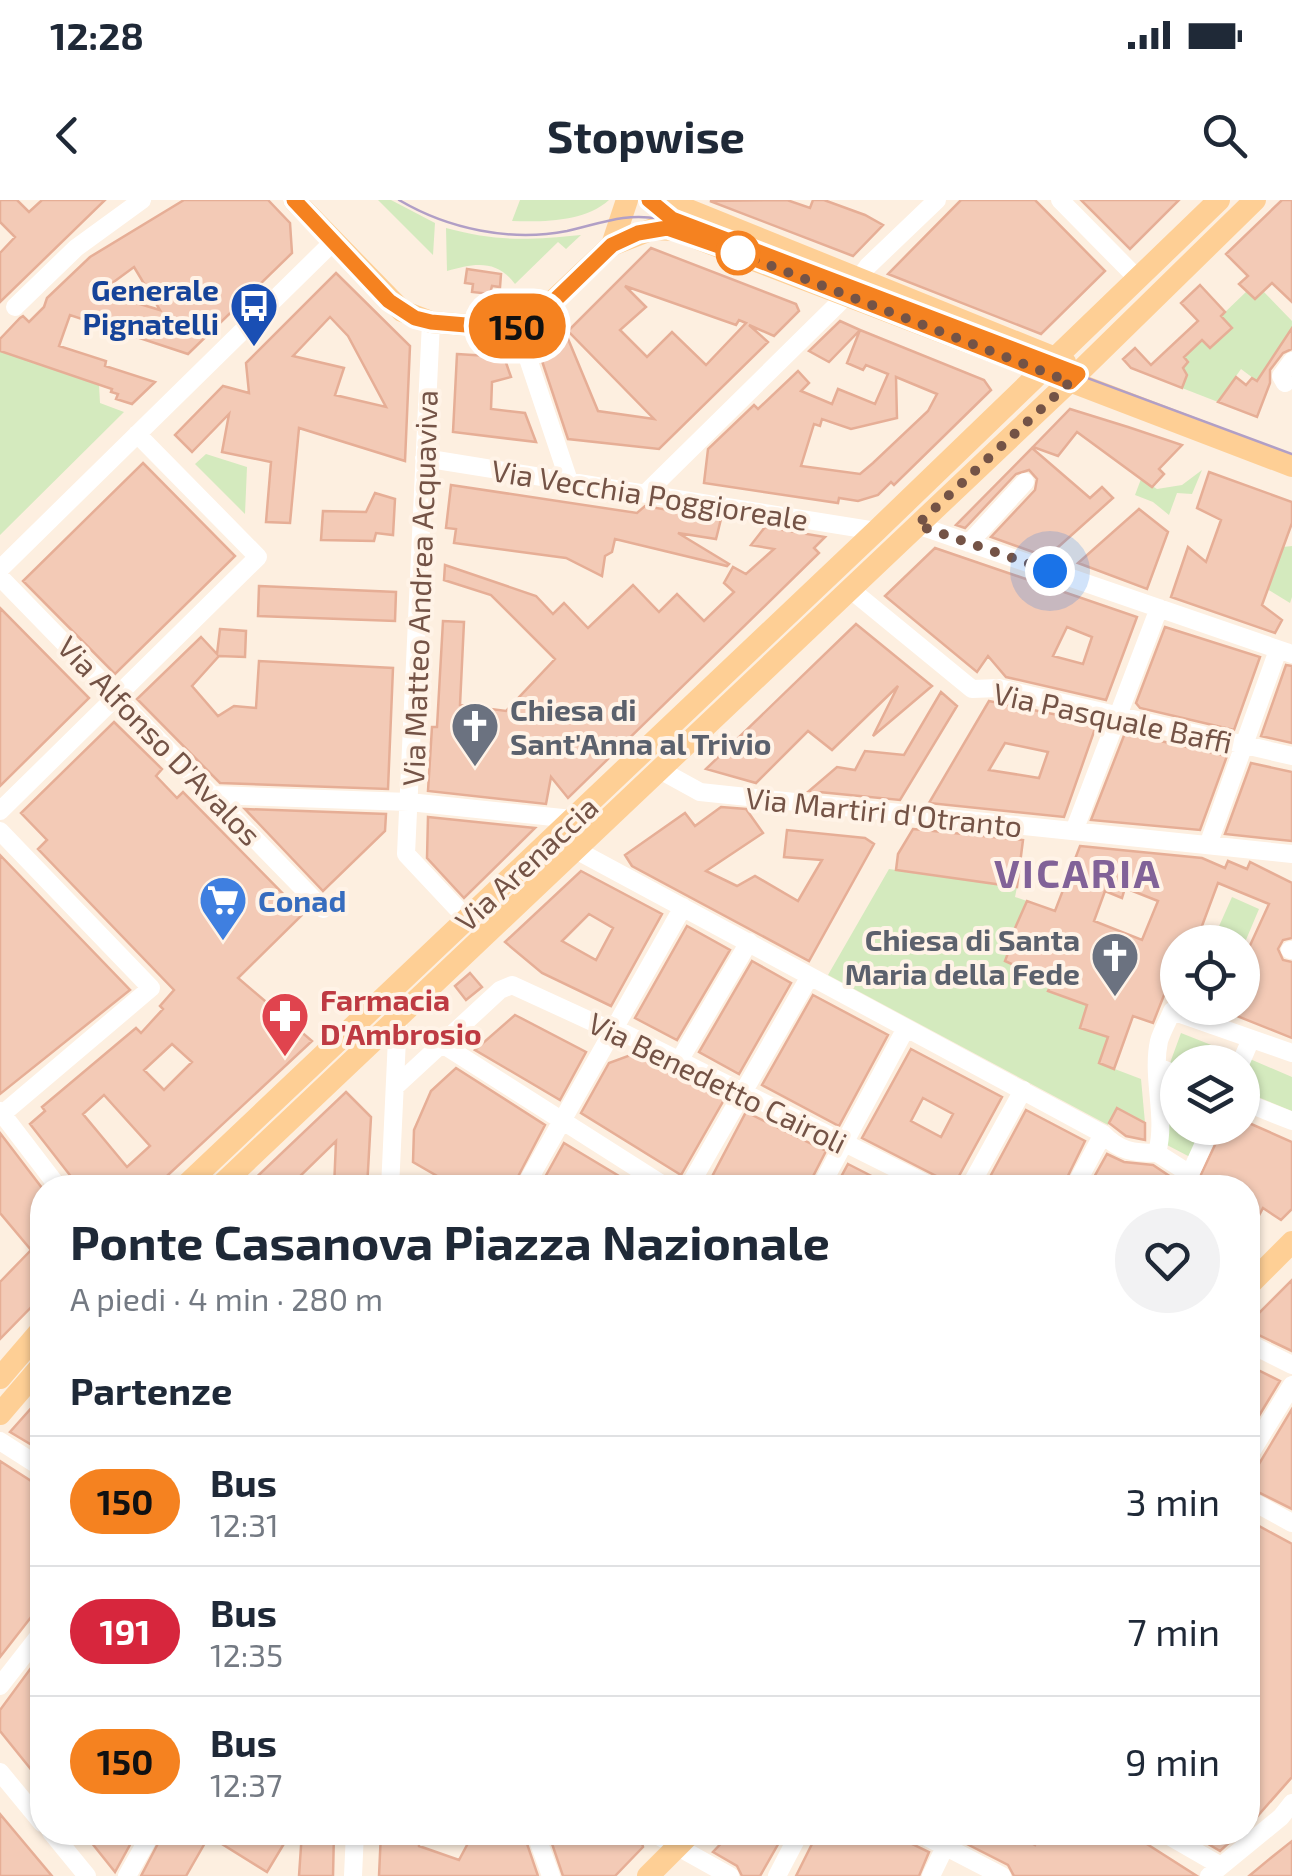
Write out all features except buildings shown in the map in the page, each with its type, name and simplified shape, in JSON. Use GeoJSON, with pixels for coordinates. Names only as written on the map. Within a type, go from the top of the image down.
{"type":"FeatureCollection","features":[{"type":"Feature","properties":{"kind":"main road"},"geometry":{"type":"LineString","coordinates":[[294,200],[389,301],[415,318],[431,322],[517,326],[549,306],[612,245],[653,229],[675,230],[852,287]]}},
{"type":"Feature","properties":{"kind":"main road"},"geometry":{"type":"LineString","coordinates":[[612,245],[627,200]]}},
{"type":"Feature","properties":{"kind":"main road"},"geometry":{"type":"LineString","coordinates":[[664,200],[852,287],[1292,466]]}},
{"type":"Feature","properties":{"kind":"main road","name":"Via Arenaccia"},"geometry":{"type":"LineString","coordinates":[[198,1175],[1219,200]]}},
{"type":"Feature","properties":{"kind":"main road","name":"Via Arenaccia"},"geometry":{"type":"LineString","coordinates":[[233,1175],[1076,376],[1255,200]]}},
{"type":"Feature","properties":{"kind":"main road"},"geometry":{"type":"LineString","coordinates":[[1260,1274],[1292,1242]]}},
{"type":"Feature","properties":{"kind":"main road"},"geometry":{"type":"LineString","coordinates":[[0,1378],[30,1343]]}},
{"type":"Feature","properties":{"kind":"main road"},"geometry":{"type":"LineString","coordinates":[[0,1414],[30,1379]]}},
{"type":"Feature","properties":{"kind":"main road"},"geometry":{"type":"LineString","coordinates":[[648,1876],[679,1845]]}},
{"type":"Feature","properties":{"kind":"street"},"geometry":{"type":"LineString","coordinates":[[15,307],[76,248],[142,200]]}},
{"type":"Feature","properties":{"kind":"street"},"geometry":{"type":"LineString","coordinates":[[646,494],[937,200]]}},
{"type":"Feature","properties":{"kind":"street"},"geometry":{"type":"LineString","coordinates":[[1060,200],[1138,278]]}},
{"type":"Feature","properties":{"kind":"street"},"geometry":{"type":"LineString","coordinates":[[0,569],[332,242]]}},
{"type":"Feature","properties":{"kind":"street","name":"Via Matteo Andrea Acquaviva"},"geometry":{"type":"LineString","coordinates":[[431,322],[406,854],[467,919]]}},
{"type":"Feature","properties":{"kind":"street"},"geometry":{"type":"LineString","coordinates":[[517,326],[569,481]]}},
{"type":"Feature","properties":{"kind":"street"},"geometry":{"type":"LineString","coordinates":[[1285,383],[1282,376],[1292,361]]}},
{"type":"Feature","properties":{"kind":"street"},"geometry":{"type":"LineString","coordinates":[[0,811],[258,557],[137,434]]}},
{"type":"Feature","properties":{"kind":"street","name":"Via Vecchia Poggioreale"},"geometry":{"type":"LineString","coordinates":[[424,458],[876,530]]}},
{"type":"Feature","properties":{"kind":"street"},"geometry":{"type":"LineString","coordinates":[[969,543],[1025,482]]}},
{"type":"Feature","properties":{"kind":"street"},"geometry":{"type":"LineString","coordinates":[[917,525],[1285,652],[1244,745],[1208,845]]}},
{"type":"Feature","properties":{"kind":"street","name":"Via Alfonso D'Avalos"},"geometry":{"type":"LineString","coordinates":[[0,577],[321,907]]}},
{"type":"Feature","properties":{"kind":"street","name":"Via Pasquale Baffi"},"geometry":{"type":"LineString","coordinates":[[850,589],[972,689],[999,688],[1292,756]]}},
{"type":"Feature","properties":{"kind":"street"},"geometry":{"type":"LineString","coordinates":[[1074,831],[1159,608]]}},
{"type":"Feature","properties":{"kind":"street","name":"Via Martiri d'Otranto"},"geometry":{"type":"LineString","coordinates":[[660,770],[700,792],[1292,854]]}},
{"type":"Feature","properties":{"kind":"street"},"geometry":{"type":"LineString","coordinates":[[216,795],[409,802],[572,819]]}},
{"type":"Feature","properties":{"kind":"street"},"geometry":{"type":"LineString","coordinates":[[0,831],[151,988],[1,1113],[49,1175]]}},
{"type":"Feature","properties":{"kind":"street"},"geometry":{"type":"LineString","coordinates":[[576,850],[1023,1090],[1103,1134],[1113,1145],[1131,1152],[1157,1153],[1190,1174],[1203,1145]]}},
{"type":"Feature","properties":{"kind":"street"},"geometry":{"type":"LineString","coordinates":[[531,1175],[683,907]]}},
{"type":"Feature","properties":{"kind":"street"},"geometry":{"type":"LineString","coordinates":[[680,1060],[748,942]]}},
{"type":"Feature","properties":{"kind":"street"},"geometry":{"type":"LineString","coordinates":[[695,1175],[810,976]]}},
{"type":"Feature","properties":{"kind":"street","name":"Via Benedetto Cairoli"},"geometry":{"type":"LineString","coordinates":[[442,1044],[500,990],[518,987],[599,1025],[614,1028],[909,1175]]}},
{"type":"Feature","properties":{"kind":"street"},"geometry":{"type":"LineString","coordinates":[[1157,1153],[1162,1135],[1157,1067],[1160,1040],[1172,1011],[1292,1053]]}},
{"type":"Feature","properties":{"kind":"street"},"geometry":{"type":"LineString","coordinates":[[391,1175],[398,1017]]}},
{"type":"Feature","properties":{"kind":"street"},"geometry":{"type":"LineString","coordinates":[[827,1175],[906,1028]]}},
{"type":"Feature","properties":{"kind":"street"},"geometry":{"type":"LineString","coordinates":[[1249,1045],[1252,1039]]}},
{"type":"Feature","properties":{"kind":"street"},"geometry":{"type":"LineString","coordinates":[[395,1087],[442,1044],[648,1175]]}},
{"type":"Feature","properties":{"kind":"street"},"geometry":{"type":"LineString","coordinates":[[397,1053],[420,1064]]}},
{"type":"Feature","properties":{"kind":"street"},"geometry":{"type":"LineString","coordinates":[[976,1175],[1023,1090]]}},
{"type":"Feature","properties":{"kind":"street"},"geometry":{"type":"LineString","coordinates":[[1260,1109],[1292,1121]]}},
{"type":"Feature","properties":{"kind":"street"},"geometry":{"type":"LineString","coordinates":[[1081,1175],[1103,1134]]}},
{"type":"Feature","properties":{"kind":"street"},"geometry":{"type":"LineString","coordinates":[[1260,1349],[1292,1365]]}},
{"type":"Feature","properties":{"kind":"street"},"geometry":{"type":"LineString","coordinates":[[1260,1437],[1292,1385]]}},
{"type":"Feature","properties":{"kind":"street"},"geometry":{"type":"LineString","coordinates":[[0,1441],[30,1460]]}},
{"type":"Feature","properties":{"kind":"street"},"geometry":{"type":"LineString","coordinates":[[1260,1506],[1292,1523]]}},
{"type":"Feature","properties":{"kind":"street"},"geometry":{"type":"LineString","coordinates":[[0,1686],[30,1647]]}},
{"type":"Feature","properties":{"kind":"street"},"geometry":{"type":"LineString","coordinates":[[0,1772],[30,1808]]}},
{"type":"Feature","properties":{"kind":"street"},"geometry":{"type":"LineString","coordinates":[[1260,1835],[1292,1804]]}},
{"type":"Feature","properties":{"kind":"street"},"geometry":{"type":"LineString","coordinates":[[62,1845],[87,1876]]}},
{"type":"Feature","properties":{"kind":"street"},"geometry":{"type":"LineString","coordinates":[[127,1876],[145,1845]]}},
{"type":"Feature","properties":{"kind":"street"},"geometry":{"type":"LineString","coordinates":[[353,1876],[354,1845]]}},
{"type":"Feature","properties":{"kind":"street"},"geometry":{"type":"LineString","coordinates":[[540,1845],[551,1876]]}},
{"type":"Feature","properties":{"kind":"street"},"geometry":{"type":"LineString","coordinates":[[690,1845],[730,1876]]}},
{"type":"Feature","properties":{"kind":"street"},"geometry":{"type":"LineString","coordinates":[[776,1876],[793,1845]]}},
{"type":"Feature","properties":{"kind":"street"},"geometry":{"type":"LineString","coordinates":[[940,1845],[1002,1876]]}},
{"type":"Feature","properties":{"kind":"street"},"geometry":{"type":"LineString","coordinates":[[1180,1845],[1215,1871],[1248,1845]]}},
{"type":"Feature","properties":{"kind":"street"},"geometry":{"type":"LineString","coordinates":[[931,1876],[944,1847]]}},
{"type":"Feature","properties":{"kind":"green space"},"geometry":{"type":"Polygon","coordinates":[[[378,200],[391,200],[435,223],[433,255],[378,200]]]}},
{"type":"Feature","properties":{"kind":"green space"},"geometry":{"type":"Polygon","coordinates":[[[520,200],[609,200],[576,217],[512,221],[520,200]]]}},
{"type":"Feature","properties":{"kind":"green space"},"geometry":{"type":"Polygon","coordinates":[[[446,228],[513,239],[581,235],[566,249],[558,242],[515,284],[501,270],[484,265],[447,271],[446,228]]]}},
{"type":"Feature","properties":{"kind":"green space"},"geometry":{"type":"Polygon","coordinates":[[[1247,291],[1263,291],[1292,321],[1292,328],[1257,381],[1241,369],[1218,402],[1182,388],[1187,375],[1184,357],[1202,341],[1210,348],[1231,328],[1221,316],[1247,291]]]}},
{"type":"Feature","properties":{"kind":"green space"},"geometry":{"type":"Polygon","coordinates":[[[0,351],[99,385],[100,403],[124,412],[0,535],[0,351]]]}},
{"type":"Feature","properties":{"kind":"green space"},"geometry":{"type":"Polygon","coordinates":[[[206,454],[247,467],[245,514],[195,464],[206,454]]]}},
{"type":"Feature","properties":{"kind":"green space"},"geometry":{"type":"Polygon","coordinates":[[[1202,470],[1192,494],[1177,493],[1169,515],[1153,502],[1135,495],[1141,479],[1157,489],[1182,485],[1202,470]]]}},
{"type":"Feature","properties":{"kind":"green space"},"geometry":{"type":"Polygon","coordinates":[[[1292,546],[1290,603],[1267,589],[1283,547],[1292,546]]]}},
{"type":"Feature","properties":{"kind":"green space"},"geometry":{"type":"Polygon","coordinates":[[[889,869],[1017,887],[1015,897],[1027,901],[1008,944],[1033,975],[1052,982],[1049,992],[1087,1005],[1080,1027],[1108,1037],[1099,1063],[1141,1079],[1145,1123],[1117,1109],[1108,1125],[828,975],[889,869]]]}},
{"type":"Feature","properties":{"kind":"green space"},"geometry":{"type":"Polygon","coordinates":[[[1232,897],[1259,909],[1252,925],[1220,925],[1232,897]]]}},
{"type":"Feature","properties":{"kind":"green space"},"geometry":{"type":"Polygon","coordinates":[[[1181,1033],[1211,1045],[1177,1045],[1181,1033]]]}},
{"type":"Feature","properties":{"kind":"green space"},"geometry":{"type":"Polygon","coordinates":[[[1260,1063],[1292,1077],[1292,1111],[1260,1098],[1260,1063]]]}},
{"type":"Feature","properties":{"kind":"green space"},"geometry":{"type":"Polygon","coordinates":[[[1167,1145],[1195,1145],[1190,1157],[1167,1145]]]}},
{"type":"Feature","properties":{"kind":"tram line"},"geometry":{"type":"LineString","coordinates":[[399,200],[438,219],[502,234],[545,234],[624,218],[659,219],[1292,454]]}},
{"type":"Feature","properties":{"kind":"bus line","name":"150"},"geometry":{"type":"LineString","coordinates":[[294,200],[389,301],[415,318],[431,322],[517,326],[535,318],[612,245],[638,233],[667,228],[1070,382],[1078,374],[672,219],[649,200]]}},
{"type":"Feature","properties":{"kind":"place","name":"Generale Pignatelli"},"geometry":{"type":"Point","coordinates":[254,348]}},
{"type":"Feature","properties":{"kind":"place","name":"Chiesa di Sant'Anna al Trivio"},"geometry":{"type":"Point","coordinates":[475,768]}},
{"type":"Feature","properties":{"kind":"place","name":"Conad"},"geometry":{"type":"Point","coordinates":[223,942]}},
{"type":"Feature","properties":{"kind":"place","name":"Chiesa di Santa Maria della Fede"},"geometry":{"type":"Point","coordinates":[1115,998]}},
{"type":"Feature","properties":{"kind":"place","name":"Farmacia D'Ambrosio"},"geometry":{"type":"Point","coordinates":[285,1058]}},
{"type":"Feature","properties":{"kind":"district","name":"VICARIA"},"geometry":{"type":"Point","coordinates":[1078,872]}},
{"type":"Feature","properties":{"kind":"route"},"geometry":{"type":"LineString","coordinates":[[738,253],[1070,382],[917,525],[1050,571]]}}]}
